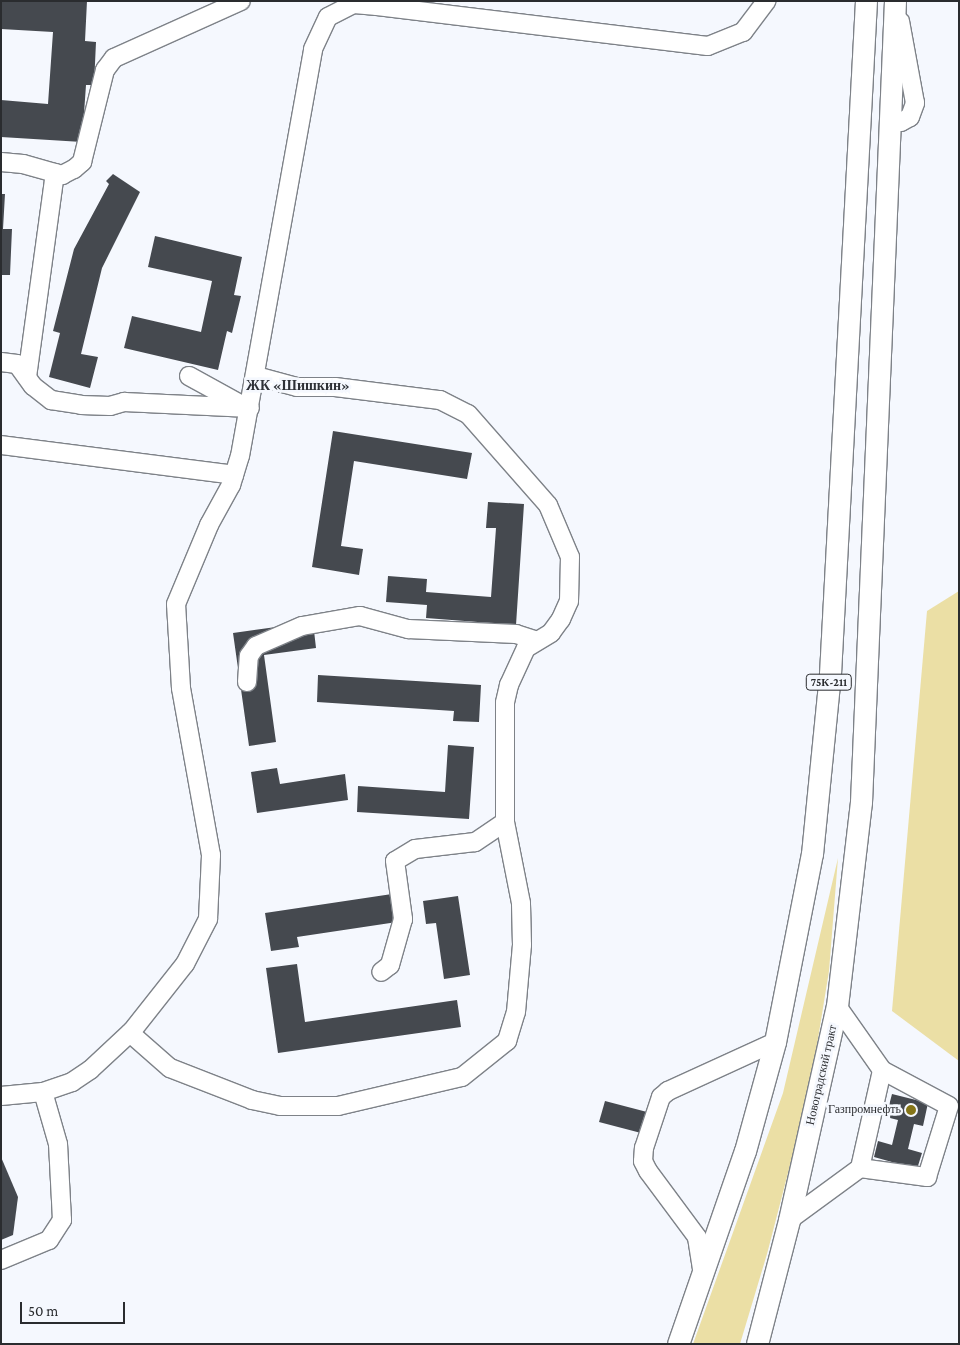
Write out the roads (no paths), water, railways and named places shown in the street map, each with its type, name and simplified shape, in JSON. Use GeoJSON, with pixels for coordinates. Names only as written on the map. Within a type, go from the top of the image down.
{"type":"FeatureCollection","features":[{"type":"Feature","properties":{"kind":"main road","name":"75К-211"},"geometry":{"type":"LineString","coordinates":[[678,1344],[701,1284],[745,1151],[775,1042],[812,854],[830,674],[866,1]]}},
{"type":"Feature","properties":{"kind":"main road","name":"75К-211"},"geometry":{"type":"LineString","coordinates":[[890,122],[896,1]]}},
{"type":"Feature","properties":{"kind":"main road"},"geometry":{"type":"LineString","coordinates":[[861,98],[868,114],[890,122]]}},
{"type":"Feature","properties":{"kind":"main road","name":"Новоградский тракт"},"geometry":{"type":"LineString","coordinates":[[757,1344],[789,1220],[837,1006],[861,802],[890,122]]}},
{"type":"Feature","properties":{"kind":"lane"},"geometry":{"type":"LineString","coordinates":[[1,162],[23,164],[62,175],[82,162],[105,70],[114,58],[241,1]]}},
{"type":"Feature","properties":{"kind":"lane"},"geometry":{"type":"LineString","coordinates":[[1,1096],[43,1092],[72,1082],[90,1070],[130,1033],[185,964],[208,920],[211,854],[181,688],[176,604],[190,565],[234,475],[256,376],[281,216],[313,49],[335,5],[377,6],[708,46],[743,32],[766,1]]}},
{"type":"Feature","properties":{"kind":"lane"},"geometry":{"type":"LineString","coordinates":[[27,377],[55,173]]}},
{"type":"Feature","properties":{"kind":"lane"},"geometry":{"type":"LineString","coordinates":[[1,362],[17,364],[27,377],[51,400],[81,405],[110,406],[124,402],[203,408],[250,408]]}},
{"type":"Feature","properties":{"kind":"lane"},"geometry":{"type":"LineString","coordinates":[[189,376],[250,408]]}},
{"type":"Feature","properties":{"kind":"lane"},"geometry":{"type":"LineString","coordinates":[[130,1033],[170,1068],[252,1100],[280,1106],[338,1106],[462,1077],[507,1041],[516,1012],[522,945],[521,902],[505,822],[505,703],[519,659],[537,641],[551,633],[568,602],[570,557],[548,505],[468,414],[440,400],[335,387],[297,387],[256,376]]}},
{"type":"Feature","properties":{"kind":"lane"},"geometry":{"type":"LineString","coordinates":[[1,445],[234,475]]}},
{"type":"Feature","properties":{"kind":"lane"},"geometry":{"type":"LineString","coordinates":[[247,682],[249,656],[256,646],[302,626],[360,616],[408,629],[516,634],[537,641]]}},
{"type":"Feature","properties":{"kind":"lane"},"geometry":{"type":"LineString","coordinates":[[381,972],[390,965],[403,920],[395,861],[415,849],[475,842],[505,822]]}},
{"type":"Feature","properties":{"kind":"lane"},"geometry":{"type":"LineString","coordinates":[[837,1006],[882,1070],[949,1106],[927,1177],[860,1168]]}},
{"type":"Feature","properties":{"kind":"lane"},"geometry":{"type":"LineString","coordinates":[[701,1284],[703,1263],[697,1237],[648,1172],[643,1160],[644,1148],[661,1097],[668,1091],[775,1042]]}},
{"type":"Feature","properties":{"kind":"lane"},"geometry":{"type":"LineString","coordinates":[[789,1220],[860,1168],[882,1070]]}},
{"type":"Feature","properties":{"kind":"lane"},"geometry":{"type":"LineString","coordinates":[[1,1260],[48,1240],[62,1220],[58,1144],[43,1092]]}},
{"type":"Feature","properties":{"kind":"place","name":"Газпромнефть"},"geometry":{"type":"Point","coordinates":[911,1110]}},
{"type":"Feature","properties":{"kind":"district","name":"ЖК «Шишкин»"},"geometry":{"type":"Point","coordinates":[298,385]}}]}
